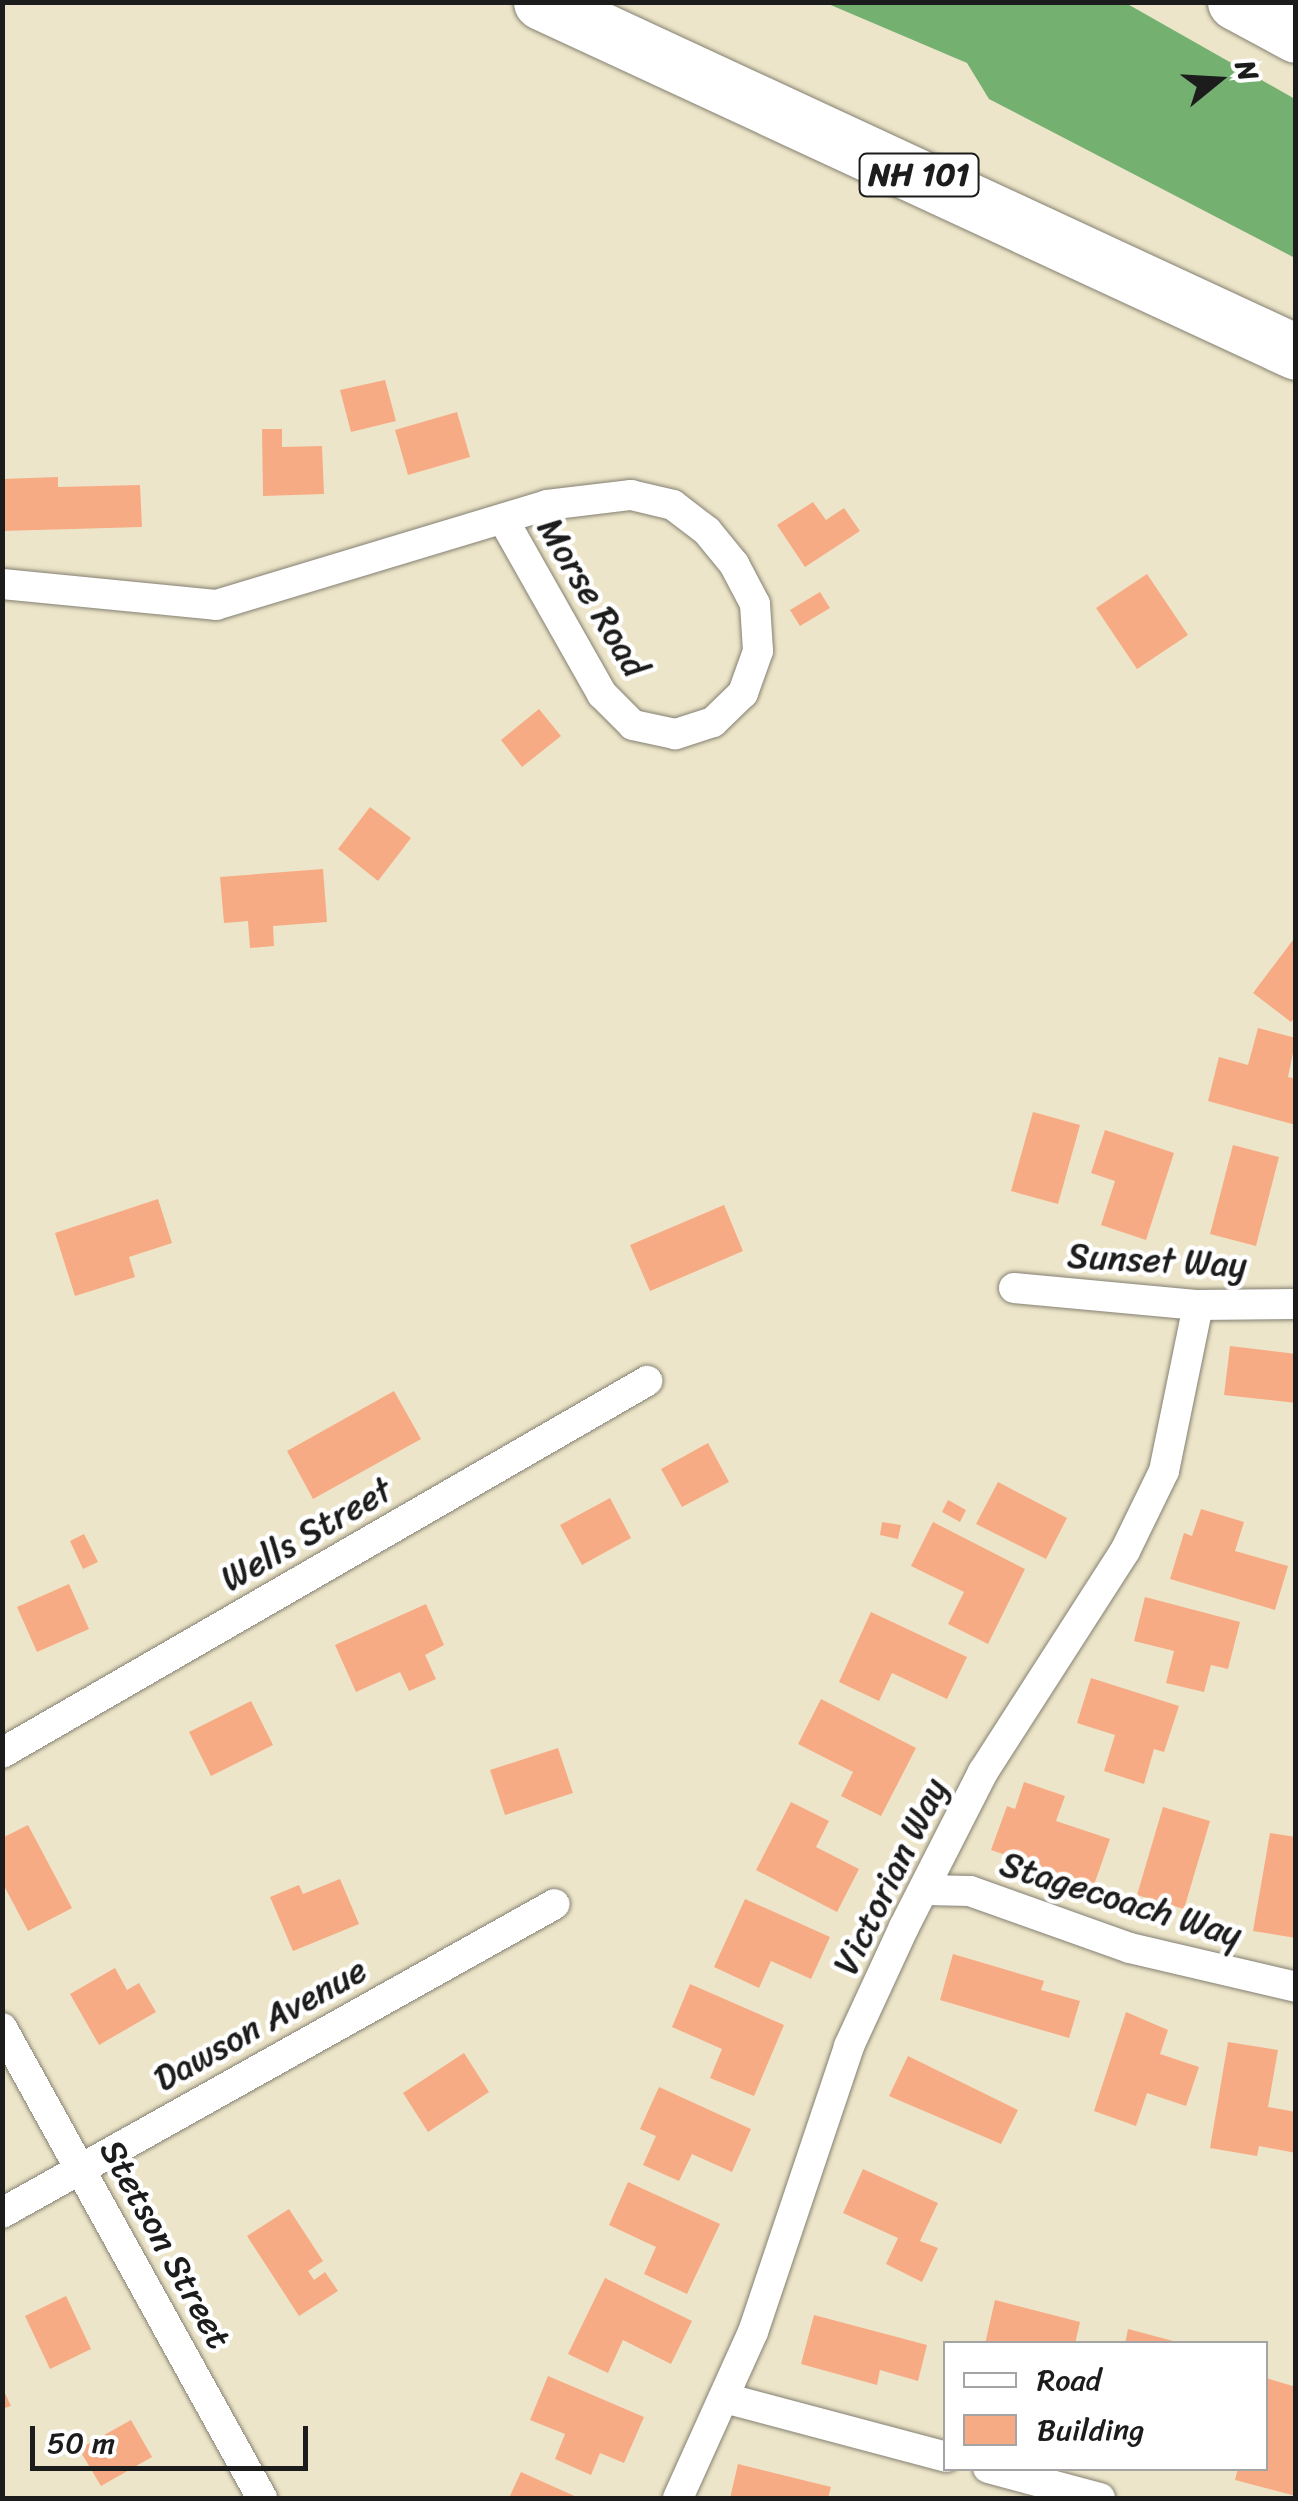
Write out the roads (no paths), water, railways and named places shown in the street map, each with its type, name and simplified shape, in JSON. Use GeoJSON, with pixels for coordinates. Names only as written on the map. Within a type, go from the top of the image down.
{"type":"FeatureCollection","features":[{"type":"Feature","properties":{"kind":"highway","name":"NH 101"},"geometry":{"type":"LineString","coordinates":[[541,2],[1296,352]]}},
{"type":"Feature","properties":{"kind":"highway"},"geometry":{"type":"LineString","coordinates":[[1235,2],[1296,35]]}},
{"type":"Feature","properties":{"kind":"street","name":"Morse Road"},"geometry":{"type":"LineString","coordinates":[[2,584],[216,605],[502,519],[589,497],[631,495],[672,505],[707,530],[754,604],[758,652],[743,693],[713,722],[675,734],[633,725],[602,694],[502,519]]}},
{"type":"Feature","properties":{"kind":"street","name":"Sunset Way"},"geometry":{"type":"LineString","coordinates":[[1014,1288],[1198,1305],[1296,1304]]}},
{"type":"Feature","properties":{"kind":"street","name":"Victorian Way"},"geometry":{"type":"LineString","coordinates":[[678,2498],[725,2398],[849,2046],[982,1772],[1125,1550],[1164,1472],[1198,1305]]}},
{"type":"Feature","properties":{"kind":"street","name":"Wells Street"},"geometry":{"type":"LineString","coordinates":[[2,1754],[647,1380]]}},
{"type":"Feature","properties":{"kind":"street","name":"Stagecoach Way"},"geometry":{"type":"LineString","coordinates":[[924,1890],[970,1891],[1130,1948],[1296,1986]]}},
{"type":"Feature","properties":{"kind":"street","name":"Dawson Avenue"},"geometry":{"type":"LineString","coordinates":[[2,2213],[80,2166],[556,1904]]}},
{"type":"Feature","properties":{"kind":"street","name":"Stetson Street"},"geometry":{"type":"LineString","coordinates":[[2,2028],[262,2498]]}},
{"type":"Feature","properties":{"kind":"street"},"geometry":{"type":"LineString","coordinates":[[725,2398],[943,2456]]}},
{"type":"Feature","properties":{"kind":"street"},"geometry":{"type":"LineString","coordinates":[[999,2471],[1100,2498]]}}]}
